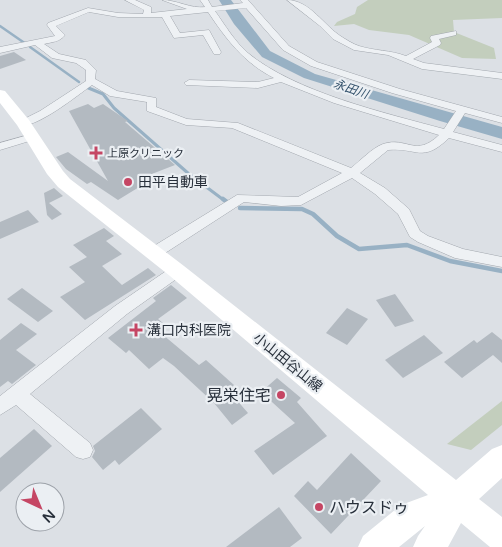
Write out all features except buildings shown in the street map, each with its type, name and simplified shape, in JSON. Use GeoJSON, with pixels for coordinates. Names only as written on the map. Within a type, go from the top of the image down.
{"type":"FeatureCollection","features":[{"type":"Feature","properties":{"kind":"main road","name":"小山田谷山線"},"geometry":{"type":"LineString","coordinates":[[0,94],[24,123],[56,174],[64,183],[178,271],[502,537]]}},
{"type":"Feature","properties":{"kind":"main road"},"geometry":{"type":"LineString","coordinates":[[429,547],[433,544],[457,500],[502,459]]}},
{"type":"Feature","properties":{"kind":"main road"},"geometry":{"type":"LineString","coordinates":[[374,547],[412,516],[457,500]]}},
{"type":"Feature","properties":{"kind":"street"},"geometry":{"type":"LineString","coordinates":[[131,0],[148,9],[147,16]]}},
{"type":"Feature","properties":{"kind":"street"},"geometry":{"type":"LineString","coordinates":[[166,0],[196,10]]}},
{"type":"Feature","properties":{"kind":"street"},"geometry":{"type":"LineString","coordinates":[[291,0],[324,24],[336,37],[350,45],[390,53],[422,66],[502,76]]}},
{"type":"Feature","properties":{"kind":"street"},"geometry":{"type":"LineString","coordinates":[[0,50],[38,44],[58,38],[62,35],[51,27],[52,24],[88,10],[118,15],[147,16],[196,10],[207,4],[247,2],[277,40],[302,58],[349,77],[502,120]]}},
{"type":"Feature","properties":{"kind":"street"},"geometry":{"type":"LineString","coordinates":[[207,4],[244,54],[263,68],[283,79],[331,99],[502,149]]}},
{"type":"Feature","properties":{"kind":"street"},"geometry":{"type":"LineString","coordinates":[[166,14],[177,36],[206,32],[217,52]]}},
{"type":"Feature","properties":{"kind":"street"},"geometry":{"type":"LineString","coordinates":[[405,60],[437,43],[434,38],[453,33]]}},
{"type":"Feature","properties":{"kind":"street"},"geometry":{"type":"LineString","coordinates":[[38,44],[57,57],[74,58],[89,67],[91,70],[90,80],[114,94],[152,100],[151,109],[180,120],[234,125],[352,172],[374,187],[404,212],[415,234],[423,239],[460,254],[502,262]]}},
{"type":"Feature","properties":{"kind":"street"},"geometry":{"type":"LineString","coordinates":[[189,83],[258,85],[283,79]]}},
{"type":"Feature","properties":{"kind":"street"},"geometry":{"type":"LineString","coordinates":[[24,123],[35,118],[92,81]]}},
{"type":"Feature","properties":{"kind":"street"},"geometry":{"type":"LineString","coordinates":[[154,252],[242,198],[281,202],[301,201],[352,172],[385,147],[394,146],[415,150],[427,149],[438,144],[462,110]]}},
{"type":"Feature","properties":{"kind":"street"},"geometry":{"type":"LineString","coordinates":[[0,147],[32,137]]}},
{"type":"Feature","properties":{"kind":"street"},"geometry":{"type":"LineString","coordinates":[[0,407],[121,310],[178,271]]}},
{"type":"Feature","properties":{"kind":"street"},"geometry":{"type":"LineString","coordinates":[[17,394],[83,450]]}},
{"type":"Feature","properties":{"kind":"green space"},"geometry":{"type":"Polygon","coordinates":[[[368,0],[502,0],[502,18],[453,20],[454,32],[494,48],[496,59],[462,58],[409,35],[369,30],[354,24],[334,26],[337,22],[355,14],[357,7],[368,0]]]}},
{"type":"Feature","properties":{"kind":"green space"},"geometry":{"type":"Polygon","coordinates":[[[502,401],[502,425],[471,450],[447,444],[502,401]]]}},
{"type":"Feature","properties":{"kind":"water","name":"永田川"},"geometry":{"type":"Polygon","coordinates":[[[219,0],[231,0],[270,51],[315,74],[502,127],[502,139],[304,78],[262,57],[234,24],[219,0]]]}},
{"type":"Feature","properties":{"kind":"waterway"},"geometry":{"type":"LineString","coordinates":[[0,26],[26,44]]}},
{"type":"Feature","properties":{"kind":"waterway"},"geometry":{"type":"LineString","coordinates":[[30,47],[79,82]]}},
{"type":"Feature","properties":{"kind":"waterway"},"geometry":{"type":"LineString","coordinates":[[86,87],[103,94],[114,108],[189,174],[225,201]]}},
{"type":"Feature","properties":{"kind":"waterway"},"geometry":{"type":"LineString","coordinates":[[223,199],[227,202]]}},
{"type":"Feature","properties":{"kind":"waterway"},"geometry":{"type":"LineString","coordinates":[[240,208],[302,209],[313,214],[337,236],[359,249],[407,245],[450,261],[502,271]]}},
{"type":"Feature","properties":{"kind":"place","name":"上原クリニック"},"geometry":{"type":"Point","coordinates":[96,153]}},
{"type":"Feature","properties":{"kind":"place","name":"田平自動車"},"geometry":{"type":"Point","coordinates":[128,182]}},
{"type":"Feature","properties":{"kind":"place","name":"溝口内科医院"},"geometry":{"type":"Point","coordinates":[136,330]}},
{"type":"Feature","properties":{"kind":"place","name":"晃栄住宅"},"geometry":{"type":"Point","coordinates":[281,395]}},
{"type":"Feature","properties":{"kind":"place","name":"ハウスドゥ"},"geometry":{"type":"Point","coordinates":[319,507]}}]}
